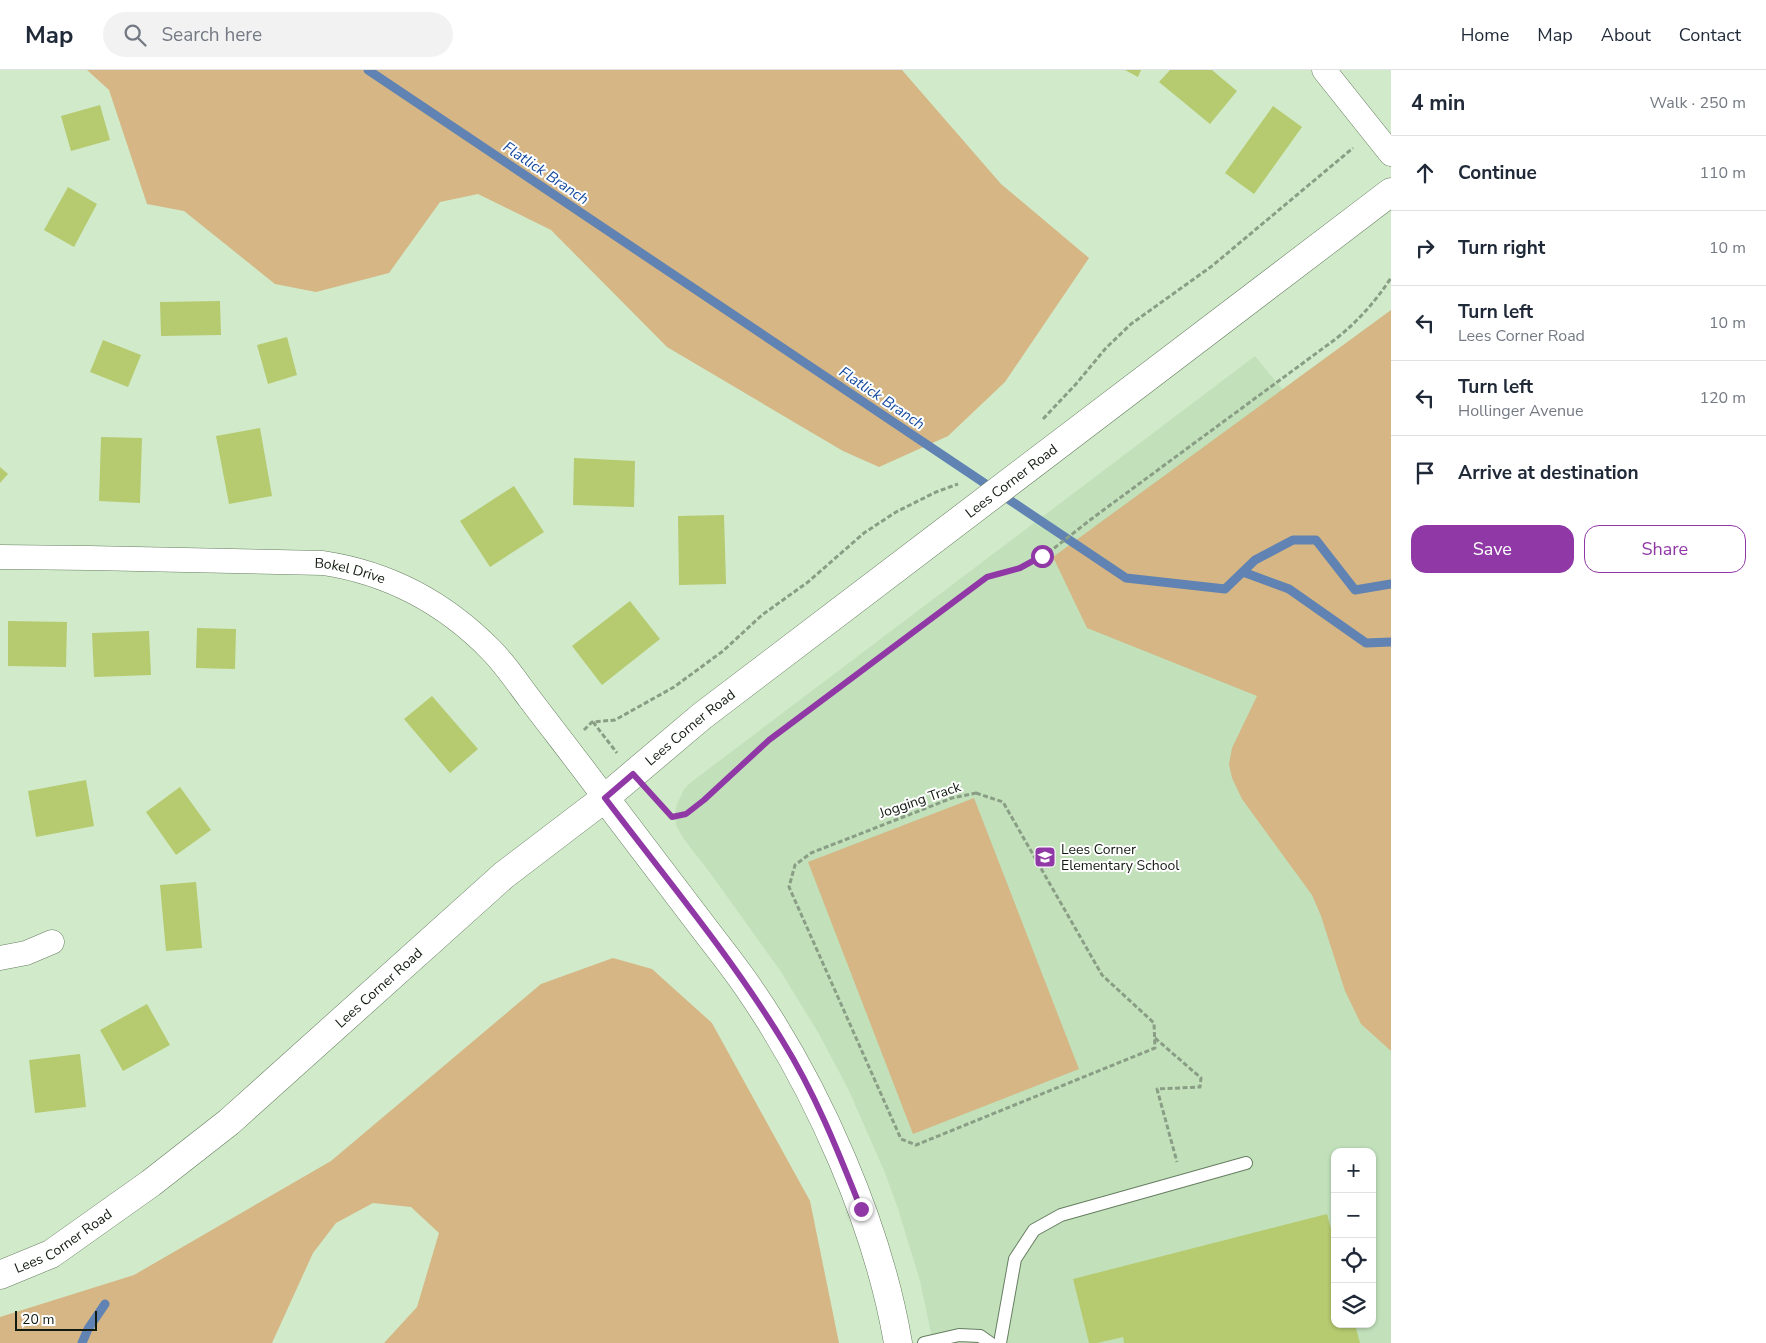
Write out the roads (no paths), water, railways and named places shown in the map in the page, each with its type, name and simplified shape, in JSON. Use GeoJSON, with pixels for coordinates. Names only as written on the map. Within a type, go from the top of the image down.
{"type":"FeatureCollection","features":[{"type":"Feature","properties":{"kind":"street"},"geometry":{"type":"LineString","coordinates":[[1324,70],[1391,154]]}},
{"type":"Feature","properties":{"kind":"street","name":"Lees Corner Road"},"geometry":{"type":"LineString","coordinates":[[0,1275],[51,1254],[151,1184],[229,1122],[504,875],[605,798],[702,716],[1391,192]]}},
{"type":"Feature","properties":{"kind":"street","name":"Bokel Drive"},"geometry":{"type":"LineString","coordinates":[[0,557],[323,563],[344,566],[389,580],[411,589],[448,612],[492,651],[605,798]]}},
{"type":"Feature","properties":{"kind":"street"},"geometry":{"type":"LineString","coordinates":[[605,798],[750,990],[783,1042],[826,1124],[861,1209],[880,1267],[898,1343]]}},
{"type":"Feature","properties":{"kind":"street"},"geometry":{"type":"LineString","coordinates":[[0,958],[26,953],[52,942]]}},
{"type":"Feature","properties":{"kind":"lane"},"geometry":{"type":"LineString","coordinates":[[1000,1343],[1015,1259],[1034,1230],[1061,1215],[1246,1163]]}},
{"type":"Feature","properties":{"kind":"lane"},"geometry":{"type":"LineString","coordinates":[[924,1343],[959,1335],[980,1336],[990,1343]]}},
{"type":"Feature","properties":{"kind":"waterway","name":"Flatlick Branch"},"geometry":{"type":"LineString","coordinates":[[368,70],[1126,578],[1225,589],[1255,560],[1293,540],[1316,540],[1355,590],[1391,584]]}},
{"type":"Feature","properties":{"kind":"waterway"},"geometry":{"type":"LineString","coordinates":[[1243,572],[1289,589],[1366,643],[1391,642]]}},
{"type":"Feature","properties":{"kind":"waterway"},"geometry":{"type":"LineString","coordinates":[[82,1343],[88,1329],[105,1304]]}},
{"type":"Feature","properties":{"kind":"place","name":"Lees Corner Elementary School"},"geometry":{"type":"Point","coordinates":[1045,857]}}]}
